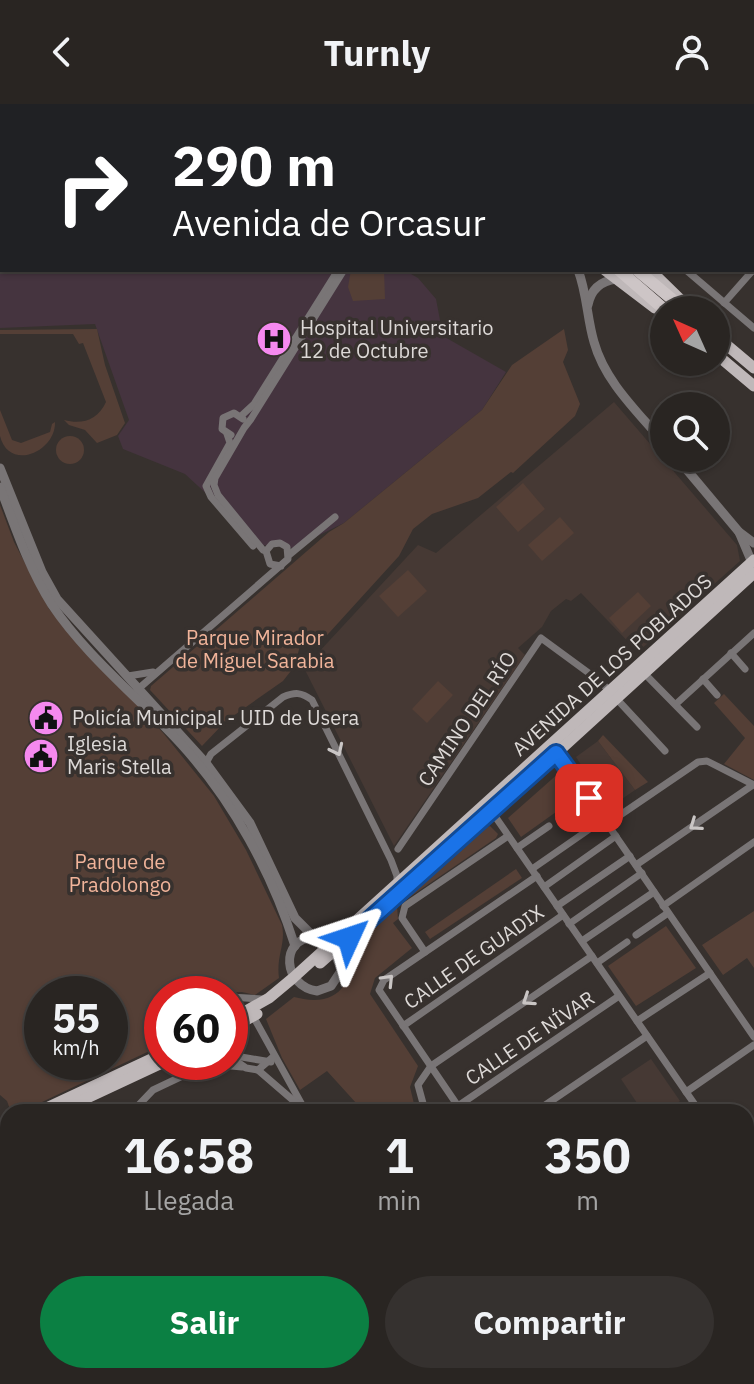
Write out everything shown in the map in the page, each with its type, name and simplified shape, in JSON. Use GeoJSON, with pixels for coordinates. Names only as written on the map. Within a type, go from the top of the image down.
{"type":"FeatureCollection","features":[{"type":"Feature","properties":{"kind":"highway"},"geometry":{"type":"LineString","coordinates":[[639,272],[668,296]]}},
{"type":"Feature","properties":{"kind":"highway"},"geometry":{"type":"LineString","coordinates":[[617,274],[650,301]]}},
{"type":"Feature","properties":{"kind":"main road"},"geometry":{"type":"LineString","coordinates":[[652,272],[677,296]]}},
{"type":"Feature","properties":{"kind":"main road"},"geometry":{"type":"LineString","coordinates":[[730,348],[754,368]]}},
{"type":"Feature","properties":{"kind":"main road"},"geometry":{"type":"LineString","coordinates":[[730,366],[754,386]]}},
{"type":"Feature","properties":{"kind":"main road","name":"AVENIDA DE LOS POBLADOS"},"geometry":{"type":"LineString","coordinates":[[250,1014],[295,981],[486,810],[494,796],[544,750],[641,670],[753,557]]}},
{"type":"Feature","properties":{"kind":"main road","name":"AVENIDA DE LOS POBLADOS"},"geometry":{"type":"LineString","coordinates":[[331,948],[397,885],[556,753],[613,694]]}},
{"type":"Feature","properties":{"kind":"main road","name":"AVENIDA DE LOS POBLADOS"},"geometry":{"type":"LineString","coordinates":[[250,1014],[295,981]]}},
{"type":"Feature","properties":{"kind":"main road"},"geometry":{"type":"LineString","coordinates":[[55,1104],[144,1062]]}},
{"type":"Feature","properties":{"kind":"main road"},"geometry":{"type":"LineString","coordinates":[[74,1104],[144,1071]]}},
{"type":"Feature","properties":{"kind":"street"},"geometry":{"type":"LineString","coordinates":[[241,416],[254,404],[337,272]]}},
{"type":"Feature","properties":{"kind":"street"},"geometry":{"type":"LineString","coordinates":[[262,580],[267,561],[264,551],[218,495],[215,478],[243,428],[343,272]]}},
{"type":"Feature","properties":{"kind":"street"},"geometry":{"type":"LineString","coordinates":[[578,272],[593,341],[602,364],[620,392],[650,427]]}},
{"type":"Feature","properties":{"kind":"street"},"geometry":{"type":"LineString","coordinates":[[688,272],[716,296]]}},
{"type":"Feature","properties":{"kind":"street"},"geometry":{"type":"LineString","coordinates":[[730,296],[751,272]]}},
{"type":"Feature","properties":{"kind":"street"},"geometry":{"type":"LineString","coordinates":[[588,312],[589,300],[597,286],[617,274]]}},
{"type":"Feature","properties":{"kind":"street"},"geometry":{"type":"LineString","coordinates":[[730,308],[754,328]]}},
{"type":"Feature","properties":{"kind":"street"},"geometry":{"type":"LineString","coordinates":[[241,416],[230,413],[223,418],[221,425],[230,443],[207,481],[207,490],[253,545],[264,551]]}},
{"type":"Feature","properties":{"kind":"street"},"geometry":{"type":"LineString","coordinates":[[241,416],[243,428]]}},
{"type":"Feature","properties":{"kind":"street"},"geometry":{"type":"LineString","coordinates":[[227,434],[236,435],[243,428]]}},
{"type":"Feature","properties":{"kind":"street"},"geometry":{"type":"LineString","coordinates":[[0,468],[42,572],[57,599],[128,676],[136,691],[187,751],[242,826],[276,893],[295,946]]}},
{"type":"Feature","properties":{"kind":"street"},"geometry":{"type":"LineString","coordinates":[[689,472],[739,532],[753,557]]}},
{"type":"Feature","properties":{"kind":"street"},"geometry":{"type":"LineString","coordinates":[[0,487],[21,541],[51,603],[68,626],[206,763],[250,823],[295,918],[314,937],[331,948],[341,971],[331,986],[317,991],[295,981],[290,961],[295,946],[303,938],[314,937]]}},
{"type":"Feature","properties":{"kind":"street"},"geometry":{"type":"LineString","coordinates":[[136,691],[335,517]]}},
{"type":"Feature","properties":{"kind":"street"},"geometry":{"type":"LineString","coordinates":[[264,551],[272,544],[280,543],[287,547],[289,555]]}},
{"type":"Feature","properties":{"kind":"street"},"geometry":{"type":"LineString","coordinates":[[267,561],[273,566],[281,566]]}},
{"type":"Feature","properties":{"kind":"street"},"geometry":{"type":"LineString","coordinates":[[676,704],[754,633]]}},
{"type":"Feature","properties":{"kind":"street","name":"CAMINO DEL RÍO"},"geometry":{"type":"LineString","coordinates":[[398,849],[541,638],[613,694]]}},
{"type":"Feature","properties":{"kind":"street"},"geometry":{"type":"LineString","coordinates":[[731,653],[745,669]]}},
{"type":"Feature","properties":{"kind":"street"},"geometry":{"type":"LineString","coordinates":[[641,670],[697,727]]}},
{"type":"Feature","properties":{"kind":"street"},"geometry":{"type":"LineString","coordinates":[[128,676],[156,672]]}},
{"type":"Feature","properties":{"kind":"street"},"geometry":{"type":"LineString","coordinates":[[703,679],[717,695]]}},
{"type":"Feature","properties":{"kind":"street"},"geometry":{"type":"LineString","coordinates":[[206,763],[211,754],[283,697],[303,693],[312,700],[391,860],[397,885]]}},
{"type":"Feature","properties":{"kind":"street"},"geometry":{"type":"LineString","coordinates":[[613,694],[665,751]]}},
{"type":"Feature","properties":{"kind":"street"},"geometry":{"type":"LineString","coordinates":[[544,750],[551,749],[556,753],[589,798],[754,1037]]}},
{"type":"Feature","properties":{"kind":"street"},"geometry":{"type":"LineString","coordinates":[[457,1104],[379,990],[384,980],[605,821],[698,762],[707,761],[754,785],[636,865]]}},
{"type":"Feature","properties":{"kind":"street"},"geometry":{"type":"LineString","coordinates":[[559,819],[589,798]]}},
{"type":"Feature","properties":{"kind":"street"},"geometry":{"type":"LineString","coordinates":[[486,810],[517,848],[694,1104]]}},
{"type":"Feature","properties":{"kind":"street"},"geometry":{"type":"LineString","coordinates":[[517,848],[549,826]]}},
{"type":"Feature","properties":{"kind":"street"},"geometry":{"type":"LineString","coordinates":[[425,952],[402,918],[405,906],[508,836]]}},
{"type":"Feature","properties":{"kind":"street"},"geometry":{"type":"LineString","coordinates":[[544,887],[616,836]]}},
{"type":"Feature","properties":{"kind":"street"},"geometry":{"type":"LineString","coordinates":[[636,935],[754,842]]}},
{"type":"Feature","properties":{"kind":"street"},"geometry":{"type":"LineString","coordinates":[[557,906],[630,856]]}},
{"type":"Feature","properties":{"kind":"street"},"geometry":{"type":"LineString","coordinates":[[569,924],[642,873]]}},
{"type":"Feature","properties":{"kind":"street"},"geometry":{"type":"LineString","coordinates":[[582,941],[654,892]]}},
{"type":"Feature","properties":{"kind":"street","name":"CALLE DE GUADIX"},"geometry":{"type":"LineString","coordinates":[[403,1026],[563,915]]}},
{"type":"Feature","properties":{"kind":"street"},"geometry":{"type":"LineString","coordinates":[[421,1104],[418,1085],[431,1066],[627,942]]}},
{"type":"Feature","properties":{"kind":"street"},"geometry":{"type":"LineString","coordinates":[[637,1021],[710,973]]}},
{"type":"Feature","properties":{"kind":"street","name":"CALLE DE NÍVAR"},"geometry":{"type":"LineString","coordinates":[[467,1104],[619,996]]}},
{"type":"Feature","properties":{"kind":"street"},"geometry":{"type":"LineString","coordinates":[[248,997],[269,998]]}},
{"type":"Feature","properties":{"kind":"street"},"geometry":{"type":"LineString","coordinates":[[250,1014],[272,1059],[301,1104]]}},
{"type":"Feature","properties":{"kind":"street"},"geometry":{"type":"LineString","coordinates":[[547,1104],[647,1036]]}},
{"type":"Feature","properties":{"kind":"street"},"geometry":{"type":"LineString","coordinates":[[686,1092],[754,1045]]}},
{"type":"Feature","properties":{"kind":"street"},"geometry":{"type":"LineString","coordinates":[[248,1057],[272,1059]]}},
{"type":"Feature","properties":{"kind":"street"},"geometry":{"type":"LineString","coordinates":[[258,1070],[272,1059]]}},
{"type":"Feature","properties":{"kind":"street"},"geometry":{"type":"LineString","coordinates":[[248,1068],[258,1070],[297,1104]]}},
{"type":"Feature","properties":{"kind":"street"},"geometry":{"type":"LineString","coordinates":[[140,1104],[153,1090],[174,1080]]}},
{"type":"Feature","properties":{"kind":"shaded area","name":"Hospital Universitario 12 de Octubre"},"geometry":{"type":"Polygon","coordinates":[[[0,272],[408,272],[418,278],[436,299],[443,336],[506,372],[482,410],[344,523],[293,548],[262,545],[185,474],[123,449],[118,436],[129,420],[95,324],[0,328],[0,272]]]}},
{"type":"Feature","properties":{"kind":"shaded area"},"geometry":{"type":"Polygon","coordinates":[[[614,402],[650,444],[650,472],[674,472],[737,545],[740,561],[638,652],[581,593],[571,601],[566,599],[551,611],[542,627],[518,648],[525,655],[394,846],[304,668],[418,545],[436,553],[614,402]]]}},
{"type":"Feature","properties":{"kind":"shaded area"},"geometry":{"type":"Polygon","coordinates":[[[598,741],[635,790],[609,808],[576,757],[598,741]]]}},
{"type":"Feature","properties":{"kind":"shaded area"},"geometry":{"type":"Polygon","coordinates":[[[651,1059],[680,1101],[675,1104],[638,1104],[621,1079],[651,1059]]]}},
{"type":"Feature","properties":{"kind":"green space"},"geometry":{"type":"Polygon","coordinates":[[[351,272],[384,272],[385,299],[353,301],[348,287],[351,272]]]}},
{"type":"Feature","properties":{"kind":"green space"},"geometry":{"type":"Polygon","coordinates":[[[97,329],[105,365],[125,423],[117,435],[97,443],[85,430],[64,420],[89,420],[99,413],[106,402],[83,343],[79,344],[73,334],[0,334],[0,330],[97,329]]]}},
{"type":"Feature","properties":{"kind":"green space","name":"Parque Mirador de Miguel Sarabia"},"geometry":{"type":"Polygon","coordinates":[[[564,329],[568,350],[563,362],[580,404],[575,416],[513,473],[478,498],[432,514],[413,529],[399,556],[319,644],[300,646],[294,667],[283,681],[226,721],[202,746],[150,690],[151,686],[329,532],[482,410],[512,365],[564,329]]]}},
{"type":"Feature","properties":{"kind":"green space"},"geometry":{"type":"Polygon","coordinates":[[[0,410],[12,440],[21,443],[50,432],[55,422],[53,433],[48,442],[31,454],[13,453],[5,447],[0,436],[0,410]]]}},
{"type":"Feature","properties":{"kind":"green space"},"geometry":{"type":"Polygon","coordinates":[[[70,436],[80,440],[84,450],[80,460],[70,464],[60,460],[56,450],[60,440],[70,436]]]}},
{"type":"Feature","properties":{"kind":"green space"},"geometry":{"type":"Polygon","coordinates":[[[523,483],[545,509],[518,532],[496,507],[523,483]]]}},
{"type":"Feature","properties":{"kind":"green space","name":"Parque de Pradolongo"},"geometry":{"type":"Polygon","coordinates":[[[0,505],[14,542],[49,609],[164,734],[214,796],[246,850],[283,932],[279,978],[255,995],[248,993],[248,976],[144,976],[144,1054],[128,1061],[128,976],[24,976],[24,1080],[88,1080],[38,1104],[8,1104],[0,1095],[0,505]]]}},
{"type":"Feature","properties":{"kind":"green space"},"geometry":{"type":"Polygon","coordinates":[[[560,517],[574,533],[542,561],[528,545],[560,517]]]}},
{"type":"Feature","properties":{"kind":"green space"},"geometry":{"type":"Polygon","coordinates":[[[408,570],[427,591],[398,617],[379,596],[408,570]]]}},
{"type":"Feature","properties":{"kind":"green space"},"geometry":{"type":"Polygon","coordinates":[[[638,592],[651,606],[622,633],[609,618],[638,592]]]}},
{"type":"Feature","properties":{"kind":"green space"},"geometry":{"type":"Polygon","coordinates":[[[438,681],[453,695],[427,723],[412,709],[438,681]]]}},
{"type":"Feature","properties":{"kind":"green space"},"geometry":{"type":"Polygon","coordinates":[[[724,694],[754,726],[754,780],[724,764],[745,738],[714,703],[724,694]]]}},
{"type":"Feature","properties":{"kind":"green space"},"geometry":{"type":"Polygon","coordinates":[[[603,735],[648,782],[635,790],[598,741],[603,735]]]}},
{"type":"Feature","properties":{"kind":"green space"},"geometry":{"type":"Polygon","coordinates":[[[560,772],[577,797],[521,837],[508,818],[560,772]]]}},
{"type":"Feature","properties":{"kind":"green space"},"geometry":{"type":"Polygon","coordinates":[[[490,826],[498,834],[496,838],[401,903],[484,828],[490,826]]]}},
{"type":"Feature","properties":{"kind":"green space"},"geometry":{"type":"Polygon","coordinates":[[[516,869],[522,878],[430,939],[425,932],[516,869]]]}},
{"type":"Feature","properties":{"kind":"green space"},"geometry":{"type":"Polygon","coordinates":[[[397,906],[398,919],[393,923],[412,948],[375,978],[370,994],[418,1066],[410,1087],[414,1104],[357,1104],[327,1071],[300,1090],[282,1058],[266,1019],[294,997],[325,999],[340,991],[348,977],[351,949],[397,906]]]}},
{"type":"Feature","properties":{"kind":"green space"},"geometry":{"type":"Polygon","coordinates":[[[754,911],[754,968],[747,958],[723,975],[702,945],[754,911]]]}},
{"type":"Feature","properties":{"kind":"green space"},"geometry":{"type":"Polygon","coordinates":[[[666,926],[696,968],[636,1006],[608,966],[666,926]]]}},
{"type":"Feature","properties":{"kind":"place","name":"Hospital Universitario 12 de Octubre"},"geometry":{"type":"Point","coordinates":[274,339]}},
{"type":"Feature","properties":{"kind":"place","name":"Policía Municipal - UID de Usera"},"geometry":{"type":"Point","coordinates":[46,718]}},
{"type":"Feature","properties":{"kind":"place","name":"Iglesia Maris Stella"},"geometry":{"type":"Point","coordinates":[41,756]}},
{"type":"Feature","properties":{"kind":"route"},"geometry":{"type":"LineString","coordinates":[[349,938],[556,753],[589,798]]}}]}
